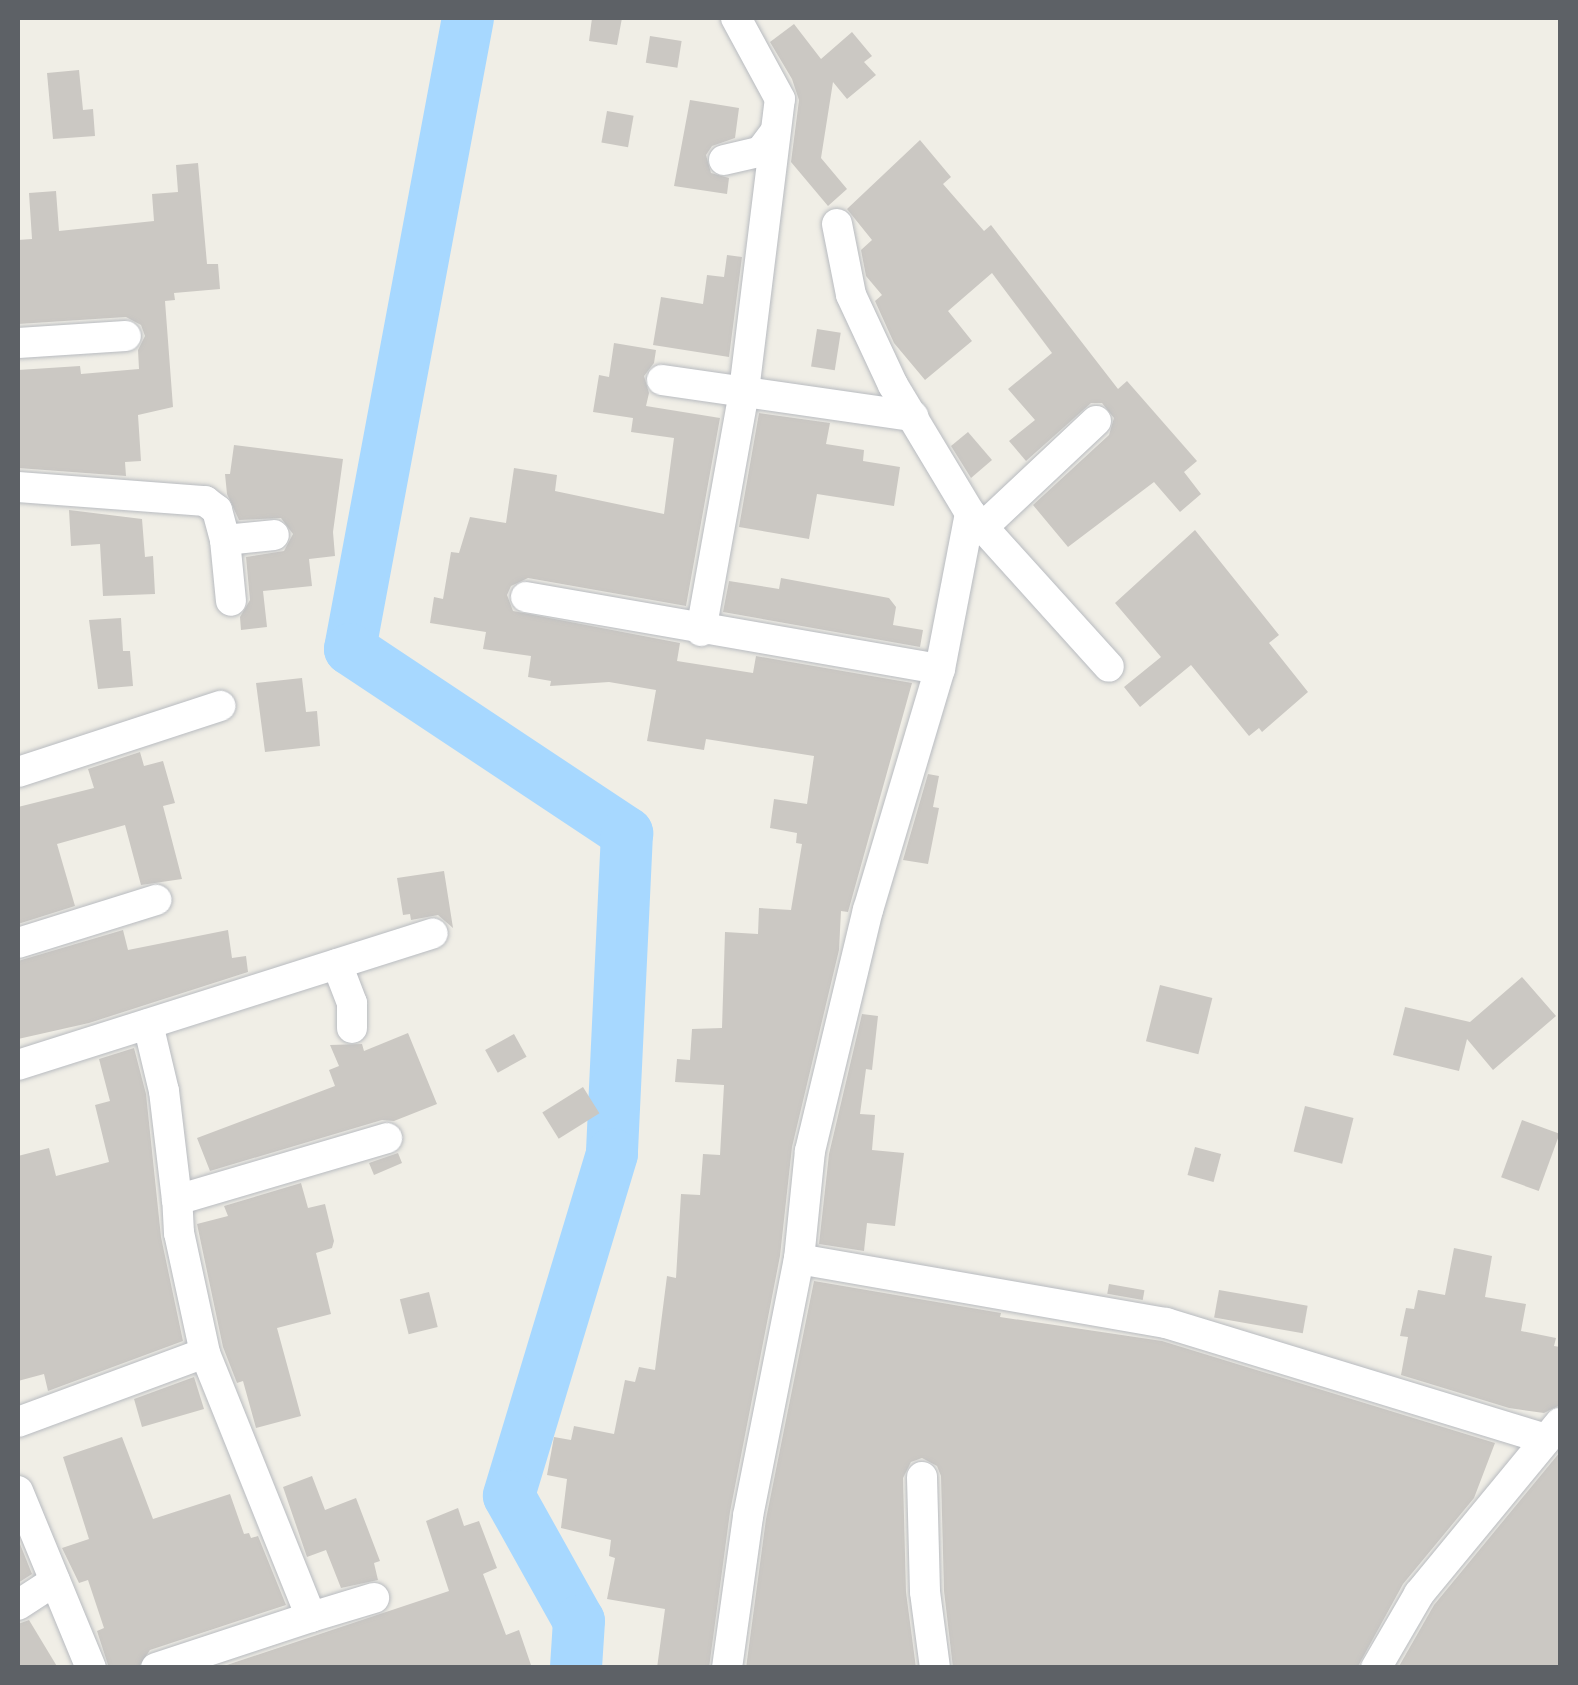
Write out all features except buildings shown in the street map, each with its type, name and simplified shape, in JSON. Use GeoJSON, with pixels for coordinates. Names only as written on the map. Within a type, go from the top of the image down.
{"type":"FeatureCollection","features":[{"type":"Feature","properties":{"kind":"street"},"geometry":{"type":"LineString","coordinates":[[701,631],[744,391],[780,99],[736,18]]}},
{"type":"Feature","properties":{"kind":"street"},"geometry":{"type":"LineString","coordinates":[[724,160],[760,152],[775,132]]}},
{"type":"Feature","properties":{"kind":"street"},"geometry":{"type":"LineString","coordinates":[[836,224],[850,295],[913,416],[976,520],[1109,667]]}},
{"type":"Feature","properties":{"kind":"street"},"geometry":{"type":"LineString","coordinates":[[18,343],[126,336]]}},
{"type":"Feature","properties":{"kind":"street"},"geometry":{"type":"LineString","coordinates":[[662,380],[913,416]]}},
{"type":"Feature","properties":{"kind":"street"},"geometry":{"type":"LineString","coordinates":[[727,1668],[748,1516],[799,1259],[810,1151],[868,910],[940,670],[976,520],[1096,421]]}},
{"type":"Feature","properties":{"kind":"street"},"geometry":{"type":"LineString","coordinates":[[18,487],[205,501],[217,510],[225,540],[231,600]]}},
{"type":"Feature","properties":{"kind":"street"},"geometry":{"type":"LineString","coordinates":[[225,540],[274,535]]}},
{"type":"Feature","properties":{"kind":"street"},"geometry":{"type":"LineString","coordinates":[[526,597],[701,631],[940,670]]}},
{"type":"Feature","properties":{"kind":"street"},"geometry":{"type":"LineString","coordinates":[[18,772],[220,706]]}},
{"type":"Feature","properties":{"kind":"street"},"geometry":{"type":"LineString","coordinates":[[18,943],[156,900]]}},
{"type":"Feature","properties":{"kind":"street"},"geometry":{"type":"LineString","coordinates":[[18,1065],[434,933]]}},
{"type":"Feature","properties":{"kind":"street"},"geometry":{"type":"LineString","coordinates":[[336,964],[352,1003],[352,1028]]}},
{"type":"Feature","properties":{"kind":"street"},"geometry":{"type":"LineString","coordinates":[[148,1024],[167,1108],[179,1233],[205,1353],[311,1617]]}},
{"type":"Feature","properties":{"kind":"street"},"geometry":{"type":"LineString","coordinates":[[177,1200],[387,1138]]}},
{"type":"Feature","properties":{"kind":"street"},"geometry":{"type":"LineString","coordinates":[[799,1259],[1166,1323],[1553,1431],[1419,1594],[1376,1668]]}},
{"type":"Feature","properties":{"kind":"street"},"geometry":{"type":"LineString","coordinates":[[18,1422],[205,1353]]}},
{"type":"Feature","properties":{"kind":"street"},"geometry":{"type":"LineString","coordinates":[[922,1476],[926,1592],[935,1668]]}},
{"type":"Feature","properties":{"kind":"street"},"geometry":{"type":"LineString","coordinates":[[18,1491],[28,1544],[55,1581],[92,1668]]}},
{"type":"Feature","properties":{"kind":"street"},"geometry":{"type":"LineString","coordinates":[[18,1605],[55,1581]]}},
{"type":"Feature","properties":{"kind":"street"},"geometry":{"type":"LineString","coordinates":[[156,1668],[374,1598]]}},
{"type":"Feature","properties":{"kind":"waterway"},"geometry":{"type":"LineString","coordinates":[[468,18],[350,649],[627,833],[612,1154],[509,1496],[579,1621],[576,1668]]}}]}
